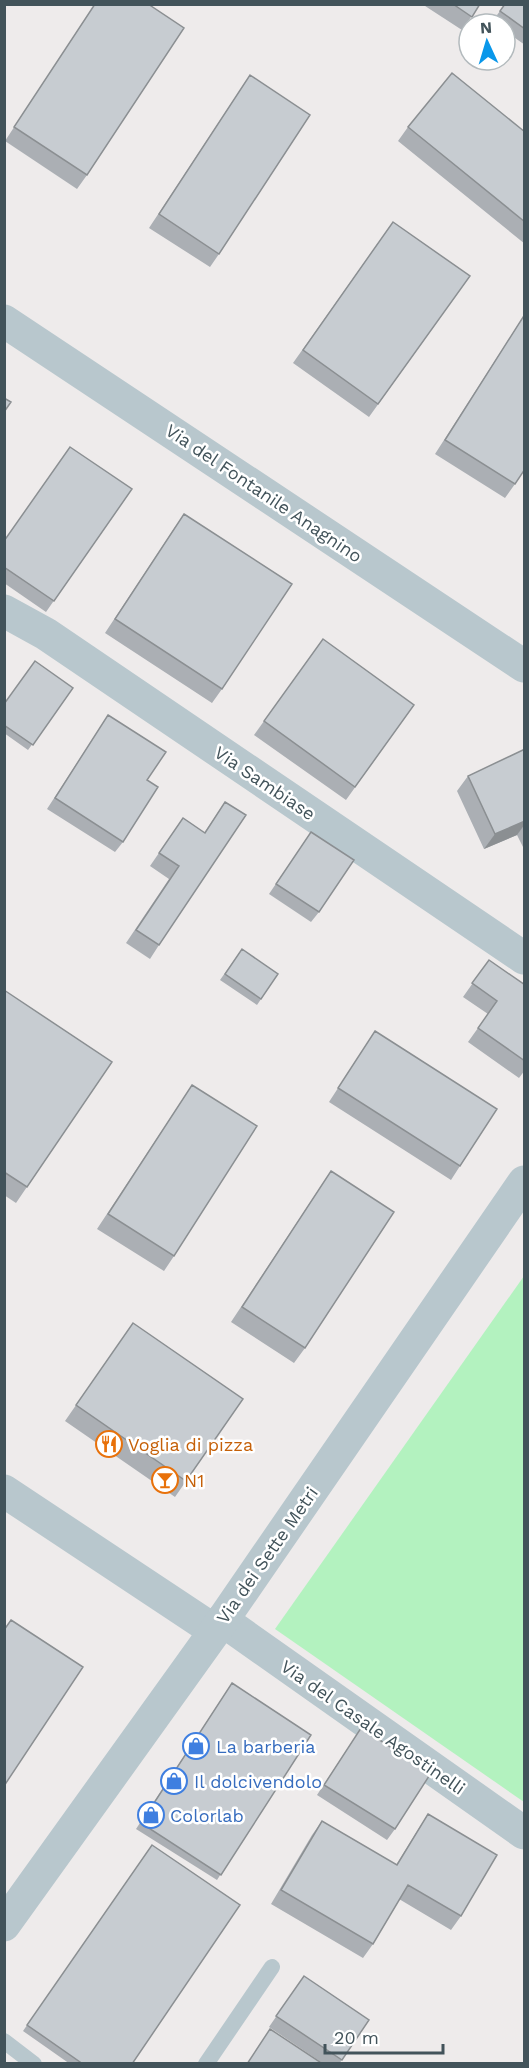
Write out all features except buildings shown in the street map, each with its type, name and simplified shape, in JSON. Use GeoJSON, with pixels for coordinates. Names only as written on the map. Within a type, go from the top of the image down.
{"type":"FeatureCollection","features":[{"type":"Feature","properties":{"kind":"street","name":"Via del Fontanile Anagnino"},"geometry":{"type":"LineString","coordinates":[[4,321],[512,657]]}},
{"type":"Feature","properties":{"kind":"street","name":"Via Sambiase"},"geometry":{"type":"LineString","coordinates":[[4,611],[56,641],[525,958]]}},
{"type":"Feature","properties":{"kind":"street","name":"Via dei Sette Metri"},"geometry":{"type":"LineString","coordinates":[[4,1925],[218,1626],[525,1182]]}},
{"type":"Feature","properties":{"kind":"street","name":"Via del Casale Agostinelli"},"geometry":{"type":"LineString","coordinates":[[4,1491],[218,1626],[525,1833]]}},
{"type":"Feature","properties":{"kind":"lane"},"geometry":{"type":"LineString","coordinates":[[206,2064],[272,1967]]}},
{"type":"Feature","properties":{"kind":"lane"},"geometry":{"type":"LineString","coordinates":[[4,2041],[34,2064]]}},
{"type":"Feature","properties":{"kind":"green space"},"geometry":{"type":"Polygon","coordinates":[[[524,1276],[524,1802],[275,1629],[524,1276]]]}},
{"type":"Feature","properties":{"kind":"place","name":"Voglia di pizza"},"geometry":{"type":"Point","coordinates":[109,1444]}},
{"type":"Feature","properties":{"kind":"place","name":"N1"},"geometry":{"type":"Point","coordinates":[165,1480]}},
{"type":"Feature","properties":{"kind":"place","name":"La barberia"},"geometry":{"type":"Point","coordinates":[196,1746]}},
{"type":"Feature","properties":{"kind":"place","name":"Il dolcivendolo"},"geometry":{"type":"Point","coordinates":[174,1781]}},
{"type":"Feature","properties":{"kind":"place","name":"Colorlab"},"geometry":{"type":"Point","coordinates":[151,1815]}}]}
